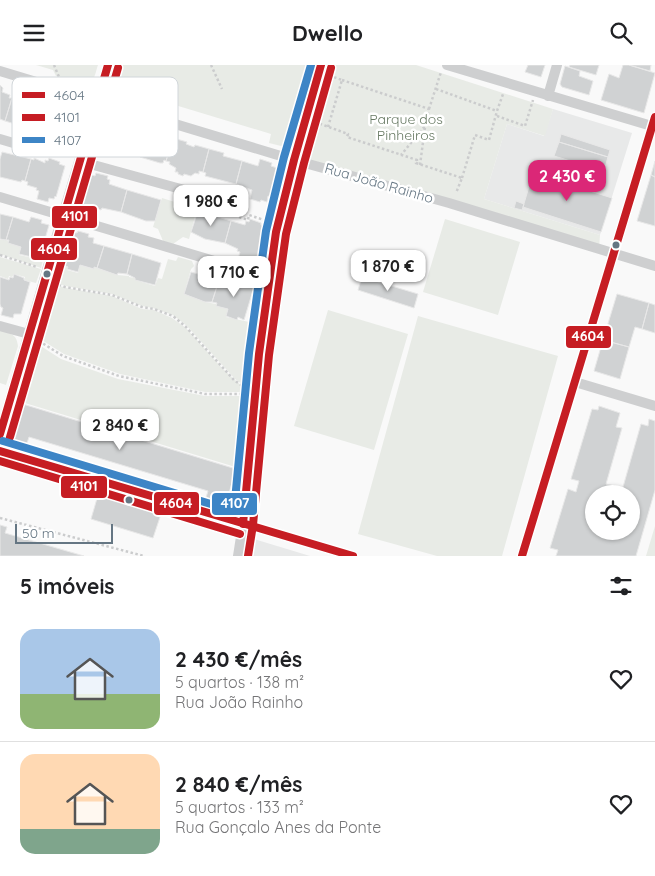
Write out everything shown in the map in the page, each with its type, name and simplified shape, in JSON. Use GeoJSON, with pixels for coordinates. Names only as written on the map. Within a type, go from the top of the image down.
{"type":"FeatureCollection","features":[{"type":"Feature","properties":{"kind":"street"},"geometry":{"type":"LineString","coordinates":[[104,77],[108,65]]}},
{"type":"Feature","properties":{"kind":"street"},"geometry":{"type":"LineString","coordinates":[[447,65],[548,96],[654,123],[522,556]]}},
{"type":"Feature","properties":{"kind":"street"},"geometry":{"type":"LineString","coordinates":[[548,96],[557,65]]}},
{"type":"Feature","properties":{"kind":"street"},"geometry":{"type":"LineString","coordinates":[[238,556],[243,524],[255,394],[278,224],[294,159],[320,69]]}},
{"type":"Feature","properties":{"kind":"street","name":"Rua João Rainho"},"geometry":{"type":"LineString","coordinates":[[0,71],[20,77]]}},
{"type":"Feature","properties":{"kind":"street","name":"Rua João Rainho"},"geometry":{"type":"LineString","coordinates":[[178,124],[449,203],[655,266]]}},
{"type":"Feature","properties":{"kind":"street"},"geometry":{"type":"LineString","coordinates":[[0,139],[12,143]]}},
{"type":"Feature","properties":{"kind":"street"},"geometry":{"type":"LineString","coordinates":[[0,434],[80,157],[239,205]]}},
{"type":"Feature","properties":{"kind":"street"},"geometry":{"type":"LineString","coordinates":[[0,197],[271,278]]}},
{"type":"Feature","properties":{"kind":"street"},"geometry":{"type":"LineString","coordinates":[[0,326],[29,334]]}},
{"type":"Feature","properties":{"kind":"street"},"geometry":{"type":"LineString","coordinates":[[575,382],[655,406]]}},
{"type":"Feature","properties":{"kind":"street"},"geometry":{"type":"LineString","coordinates":[[0,451],[353,556]]}},
{"type":"Feature","properties":{"kind":"path"},"geometry":{"type":"LineString","coordinates":[[54,65],[59,77]]}},
{"type":"Feature","properties":{"kind":"path"},"geometry":{"type":"LineString","coordinates":[[211,65],[222,89]]}},
{"type":"Feature","properties":{"kind":"path"},"geometry":{"type":"LineString","coordinates":[[420,165],[425,126],[444,65]]}},
{"type":"Feature","properties":{"kind":"path"},"geometry":{"type":"LineString","coordinates":[[320,69],[342,80],[430,109]]}},
{"type":"Feature","properties":{"kind":"path"},"geometry":{"type":"LineString","coordinates":[[328,127],[342,80]]}},
{"type":"Feature","properties":{"kind":"path"},"geometry":{"type":"LineString","coordinates":[[449,203],[458,191],[475,135],[489,139],[507,83]]}},
{"type":"Feature","properties":{"kind":"path"},"geometry":{"type":"LineString","coordinates":[[436,89],[498,111]]}},
{"type":"Feature","properties":{"kind":"path"},"geometry":{"type":"LineString","coordinates":[[496,116],[525,126],[535,92]]}},
{"type":"Feature","properties":{"kind":"path"},"geometry":{"type":"LineString","coordinates":[[306,120],[348,134],[348,137],[418,160],[416,163],[420,165],[462,178]]}},
{"type":"Feature","properties":{"kind":"path"},"geometry":{"type":"LineString","coordinates":[[401,155],[425,126]]}},
{"type":"Feature","properties":{"kind":"path"},"geometry":{"type":"LineString","coordinates":[[0,255],[46,275],[66,287],[112,295],[142,307],[173,316],[186,327],[234,379],[255,394]]}},
{"type":"Feature","properties":{"kind":"path"},"geometry":{"type":"LineString","coordinates":[[29,334],[63,356],[119,376],[205,394],[255,394]]}},
{"type":"Feature","properties":{"kind":"path"},"geometry":{"type":"LineString","coordinates":[[0,518],[144,556]]}},
{"type":"Feature","properties":{"kind":"shaded area"},"geometry":{"type":"Polygon","coordinates":[[[553,109],[632,133],[600,235],[484,199],[507,124],[544,136],[553,109]]]}},
{"type":"Feature","properties":{"kind":"shaded area"},"geometry":{"type":"Polygon","coordinates":[[[251,538],[310,556],[245,556],[247,543],[251,538]]]}},
{"type":"Feature","properties":{"kind":"green space"},"geometry":{"type":"Polygon","coordinates":[[[36,65],[98,65],[94,77],[60,77],[56,76],[53,70],[36,65]]]}},
{"type":"Feature","properties":{"kind":"green space"},"geometry":{"type":"Polygon","coordinates":[[[119,65],[315,65],[292,141],[285,147],[269,143],[271,134],[178,106],[178,77],[115,77],[119,65]]]}},
{"type":"Feature","properties":{"kind":"green space","name":"Parque dos Pinheiros"},"geometry":{"type":"Polygon","coordinates":[[[332,65],[416,65],[553,109],[545,136],[507,124],[484,199],[600,235],[599,249],[305,162],[332,65]]]}},
{"type":"Feature","properties":{"kind":"green space"},"geometry":{"type":"Polygon","coordinates":[[[162,198],[197,209],[189,239],[183,237],[173,244],[163,241],[158,229],[153,227],[162,198]]]}},
{"type":"Feature","properties":{"kind":"green space"},"geometry":{"type":"Polygon","coordinates":[[[445,219],[520,242],[498,315],[423,292],[445,219]]]}},
{"type":"Feature","properties":{"kind":"green space"},"geometry":{"type":"Polygon","coordinates":[[[0,240],[9,241],[8,243],[21,247],[19,255],[43,260],[41,268],[0,254],[0,240]]]}},
{"type":"Feature","properties":{"kind":"green space"},"geometry":{"type":"Polygon","coordinates":[[[0,257],[41,269],[36,283],[24,280],[25,277],[14,274],[12,277],[9,276],[8,279],[0,276],[0,257]]]}},
{"type":"Feature","properties":{"kind":"green space"},"geometry":{"type":"Polygon","coordinates":[[[178,257],[192,261],[194,266],[191,269],[184,294],[228,309],[226,317],[258,324],[250,390],[235,379],[187,326],[173,315],[142,306],[112,294],[66,286],[51,281],[57,263],[68,267],[67,270],[78,273],[80,265],[93,269],[94,267],[117,275],[129,276],[135,278],[135,280],[155,286],[158,278],[162,279],[168,259],[176,261],[178,257]]]}},
{"type":"Feature","properties":{"kind":"green space"},"geometry":{"type":"Polygon","coordinates":[[[50,283],[66,288],[112,296],[142,309],[154,310],[172,318],[186,328],[222,368],[246,390],[245,392],[205,392],[120,374],[64,354],[36,335],[50,283]]]}},
{"type":"Feature","properties":{"kind":"green space"},"geometry":{"type":"Polygon","coordinates":[[[328,310],[408,334],[374,450],[294,426],[328,310]]]}},
{"type":"Feature","properties":{"kind":"green space"},"geometry":{"type":"Polygon","coordinates":[[[418,316],[558,356],[502,556],[437,556],[358,534],[418,316]]]}},
{"type":"Feature","properties":{"kind":"green space"},"geometry":{"type":"Polygon","coordinates":[[[0,330],[15,336],[18,346],[6,385],[0,383],[0,330]]]}},
{"type":"Feature","properties":{"kind":"green space"},"geometry":{"type":"Polygon","coordinates":[[[36,343],[61,359],[118,379],[205,396],[249,396],[242,469],[15,400],[30,351],[36,343]]]}},
{"type":"Feature","properties":{"kind":"green space"},"geometry":{"type":"Polygon","coordinates":[[[655,526],[655,556],[646,556],[655,526]]]}},
{"type":"Feature","properties":{"kind":"building"},"geometry":{"type":"Polygon","coordinates":[[[528,65],[545,65],[541,77],[525,72],[528,65]]]}},
{"type":"Feature","properties":{"kind":"building"},"geometry":{"type":"Polygon","coordinates":[[[570,65],[599,65],[596,75],[569,67],[570,65]]]}},
{"type":"Feature","properties":{"kind":"building"},"geometry":{"type":"Polygon","coordinates":[[[623,65],[655,73],[644,113],[601,100],[609,74],[619,78],[623,65]]]}},
{"type":"Feature","properties":{"kind":"building"},"geometry":{"type":"Polygon","coordinates":[[[629,65],[651,65],[650,71],[629,65]]]}},
{"type":"Feature","properties":{"kind":"building"},"geometry":{"type":"Polygon","coordinates":[[[565,66],[580,71],[579,76],[593,81],[589,95],[562,87],[560,84],[565,66]]]}},
{"type":"Feature","properties":{"kind":"building"},"geometry":{"type":"Polygon","coordinates":[[[0,85],[3,88],[2,92],[10,95],[9,98],[12,98],[5,121],[0,119],[0,85]]]}},
{"type":"Feature","properties":{"kind":"building"},"geometry":{"type":"Polygon","coordinates":[[[12,98],[12,123],[5,121],[12,98]]]}},
{"type":"Feature","properties":{"kind":"building"},"geometry":{"type":"Polygon","coordinates":[[[561,134],[610,150],[608,157],[559,142],[561,134]]]}},
{"type":"Feature","properties":{"kind":"building"},"geometry":{"type":"Polygon","coordinates":[[[178,139],[187,142],[186,144],[194,147],[195,145],[209,149],[203,172],[199,171],[199,174],[195,173],[191,176],[184,174],[183,176],[175,172],[176,168],[166,161],[167,157],[178,157],[178,139]]]}},
{"type":"Feature","properties":{"kind":"building"},"geometry":{"type":"Polygon","coordinates":[[[559,142],[608,157],[604,171],[554,156],[559,142]]]}},
{"type":"Feature","properties":{"kind":"building"},"geometry":{"type":"Polygon","coordinates":[[[209,149],[224,153],[223,156],[242,161],[236,184],[205,176],[206,173],[203,172],[209,149]]]}},
{"type":"Feature","properties":{"kind":"building"},"geometry":{"type":"Polygon","coordinates":[[[2,152],[12,154],[12,157],[31,159],[25,181],[22,180],[21,182],[0,177],[2,152]]]}},
{"type":"Feature","properties":{"kind":"building"},"geometry":{"type":"Polygon","coordinates":[[[140,157],[167,157],[166,161],[164,160],[163,163],[140,157]]]}},
{"type":"Feature","properties":{"kind":"building"},"geometry":{"type":"Polygon","coordinates":[[[34,158],[45,163],[45,160],[48,161],[49,158],[65,166],[56,197],[54,199],[49,198],[48,202],[37,199],[39,191],[36,190],[37,188],[27,185],[28,182],[25,181],[31,159],[34,160],[34,158]]]}},
{"type":"Feature","properties":{"kind":"building"},"geometry":{"type":"Polygon","coordinates":[[[260,159],[272,163],[271,166],[277,168],[276,171],[280,172],[276,182],[274,181],[272,197],[268,196],[267,202],[250,199],[252,190],[236,184],[242,161],[258,166],[260,159]]]}},
{"type":"Feature","properties":{"kind":"building"},"geometry":{"type":"Polygon","coordinates":[[[655,161],[655,177],[651,175],[655,161]]]}},
{"type":"Feature","properties":{"kind":"building"},"geometry":{"type":"Polygon","coordinates":[[[535,168],[549,173],[547,178],[533,173],[535,168]]]}},
{"type":"Feature","properties":{"kind":"building"},"geometry":{"type":"Polygon","coordinates":[[[96,173],[108,176],[109,184],[127,190],[121,212],[102,208],[101,210],[98,209],[96,216],[84,213],[85,208],[81,204],[89,174],[95,176],[96,173]]]}},
{"type":"Feature","properties":{"kind":"building"},"geometry":{"type":"Polygon","coordinates":[[[533,173],[612,198],[601,232],[523,207],[533,173]]]}},
{"type":"Feature","properties":{"kind":"building"},"geometry":{"type":"Polygon","coordinates":[[[651,175],[655,177],[655,226],[637,221],[651,175]]]}},
{"type":"Feature","properties":{"kind":"building"},"geometry":{"type":"Polygon","coordinates":[[[127,190],[161,200],[155,221],[146,221],[121,212],[127,190]]]}},
{"type":"Feature","properties":{"kind":"building"},"geometry":{"type":"Polygon","coordinates":[[[516,201],[524,204],[522,210],[514,208],[516,201]]]}},
{"type":"Feature","properties":{"kind":"building"},"geometry":{"type":"Polygon","coordinates":[[[198,211],[231,221],[225,243],[205,239],[191,232],[198,211]]]}},
{"type":"Feature","properties":{"kind":"building"},"geometry":{"type":"Polygon","coordinates":[[[0,214],[13,217],[6,240],[0,239],[0,214]]]}},
{"type":"Feature","properties":{"kind":"building"},"geometry":{"type":"Polygon","coordinates":[[[13,217],[29,222],[31,217],[42,220],[41,223],[49,225],[41,253],[38,252],[36,258],[19,254],[21,247],[8,243],[9,240],[6,240],[13,217]]]}},
{"type":"Feature","properties":{"kind":"building"},"geometry":{"type":"Polygon","coordinates":[[[250,219],[267,227],[258,257],[256,256],[255,259],[251,258],[250,262],[238,259],[240,252],[237,251],[238,249],[225,243],[231,221],[245,225],[246,221],[249,222],[250,219]]]}},
{"type":"Feature","properties":{"kind":"building"},"geometry":{"type":"Polygon","coordinates":[[[70,231],[89,234],[88,237],[94,238],[93,243],[104,246],[97,268],[94,267],[94,269],[80,265],[78,272],[67,269],[68,267],[61,264],[70,231]]]}},
{"type":"Feature","properties":{"kind":"building"},"geometry":{"type":"Polygon","coordinates":[[[104,246],[132,254],[127,274],[118,273],[117,275],[97,268],[104,246]]]}},
{"type":"Feature","properties":{"kind":"building"},"geometry":{"type":"Polygon","coordinates":[[[132,254],[161,263],[155,285],[135,280],[135,278],[127,274],[132,254]]]}},
{"type":"Feature","properties":{"kind":"building"},"geometry":{"type":"Polygon","coordinates":[[[191,272],[219,280],[212,302],[205,302],[184,294],[191,272]]]}},
{"type":"Feature","properties":{"kind":"building"},"geometry":{"type":"Polygon","coordinates":[[[14,274],[30,282],[21,314],[14,314],[13,318],[1,315],[3,308],[0,304],[0,277],[9,280],[10,277],[13,278],[14,274]]]}},
{"type":"Feature","properties":{"kind":"building"},"geometry":{"type":"Polygon","coordinates":[[[362,277],[418,294],[414,308],[358,290],[362,277]]]}},
{"type":"Feature","properties":{"kind":"building"},"geometry":{"type":"Polygon","coordinates":[[[237,278],[249,282],[248,285],[254,287],[244,320],[238,317],[237,320],[226,316],[228,309],[216,306],[217,303],[212,302],[219,280],[230,284],[231,280],[236,282],[237,278]]]}},
{"type":"Feature","properties":{"kind":"building"},"geometry":{"type":"Polygon","coordinates":[[[617,294],[649,303],[642,329],[635,327],[629,347],[603,340],[617,294]]]}},
{"type":"Feature","properties":{"kind":"building"},"geometry":{"type":"Polygon","coordinates":[[[649,303],[655,305],[655,333],[642,329],[649,303]]]}},
{"type":"Feature","properties":{"kind":"building"},"geometry":{"type":"Polygon","coordinates":[[[603,340],[629,347],[620,379],[594,371],[603,340]]]}},
{"type":"Feature","properties":{"kind":"building"},"geometry":{"type":"Polygon","coordinates":[[[16,402],[236,469],[225,507],[205,501],[208,491],[29,437],[25,449],[4,442],[16,402]]]}},
{"type":"Feature","properties":{"kind":"building"},"geometry":{"type":"Polygon","coordinates":[[[599,406],[620,413],[616,427],[622,428],[606,484],[610,485],[585,485],[585,540],[640,540],[640,485],[624,485],[641,424],[648,426],[649,419],[655,421],[655,490],[636,556],[556,556],[558,550],[550,548],[568,489],[576,492],[579,481],[571,479],[592,409],[598,410],[599,406]]]}},
{"type":"Feature","properties":{"kind":"building"},"geometry":{"type":"Polygon","coordinates":[[[98,495],[161,514],[153,538],[91,519],[98,495]]]}},
{"type":"Feature","properties":{"kind":"building"},"geometry":{"type":"Polygon","coordinates":[[[0,525],[7,527],[5,533],[84,556],[0,556],[0,525]]]}},
{"type":"Feature","properties":{"kind":"transit line","name":"4604"},"geometry":{"type":"LineString","coordinates":[[104,77],[108,65]]}},
{"type":"Feature","properties":{"kind":"transit line","name":"4107"},"geometry":{"type":"LineString","coordinates":[[3,441],[234,511],[249,353],[266,231],[284,157],[311,65]]}},
{"type":"Feature","properties":{"kind":"transit line","name":"4604"},"geometry":{"type":"LineString","coordinates":[[243,524],[259,354],[276,232],[321,65]]}},
{"type":"Feature","properties":{"kind":"transit line","name":"4101"},"geometry":{"type":"LineString","coordinates":[[115,77],[118,68]]}},
{"type":"Feature","properties":{"kind":"transit line","name":"4101"},"geometry":{"type":"LineString","coordinates":[[248,556],[253,525],[269,355],[286,234],[331,68]]}},
{"type":"Feature","properties":{"kind":"transit line","name":"4604"},"geometry":{"type":"LineString","coordinates":[[522,556],[655,117]]}},
{"type":"Feature","properties":{"kind":"transit line","name":"4604"},"geometry":{"type":"LineString","coordinates":[[0,434],[81,157]]}},
{"type":"Feature","properties":{"kind":"transit line","name":"4101"},"geometry":{"type":"LineString","coordinates":[[10,437],[92,157]]}},
{"type":"Feature","properties":{"kind":"transit line","name":"4604"},"geometry":{"type":"LineString","coordinates":[[0,451],[353,556]]}},
{"type":"Feature","properties":{"kind":"transit line","name":"4101"},"geometry":{"type":"LineString","coordinates":[[0,461],[240,534]]}}]}
